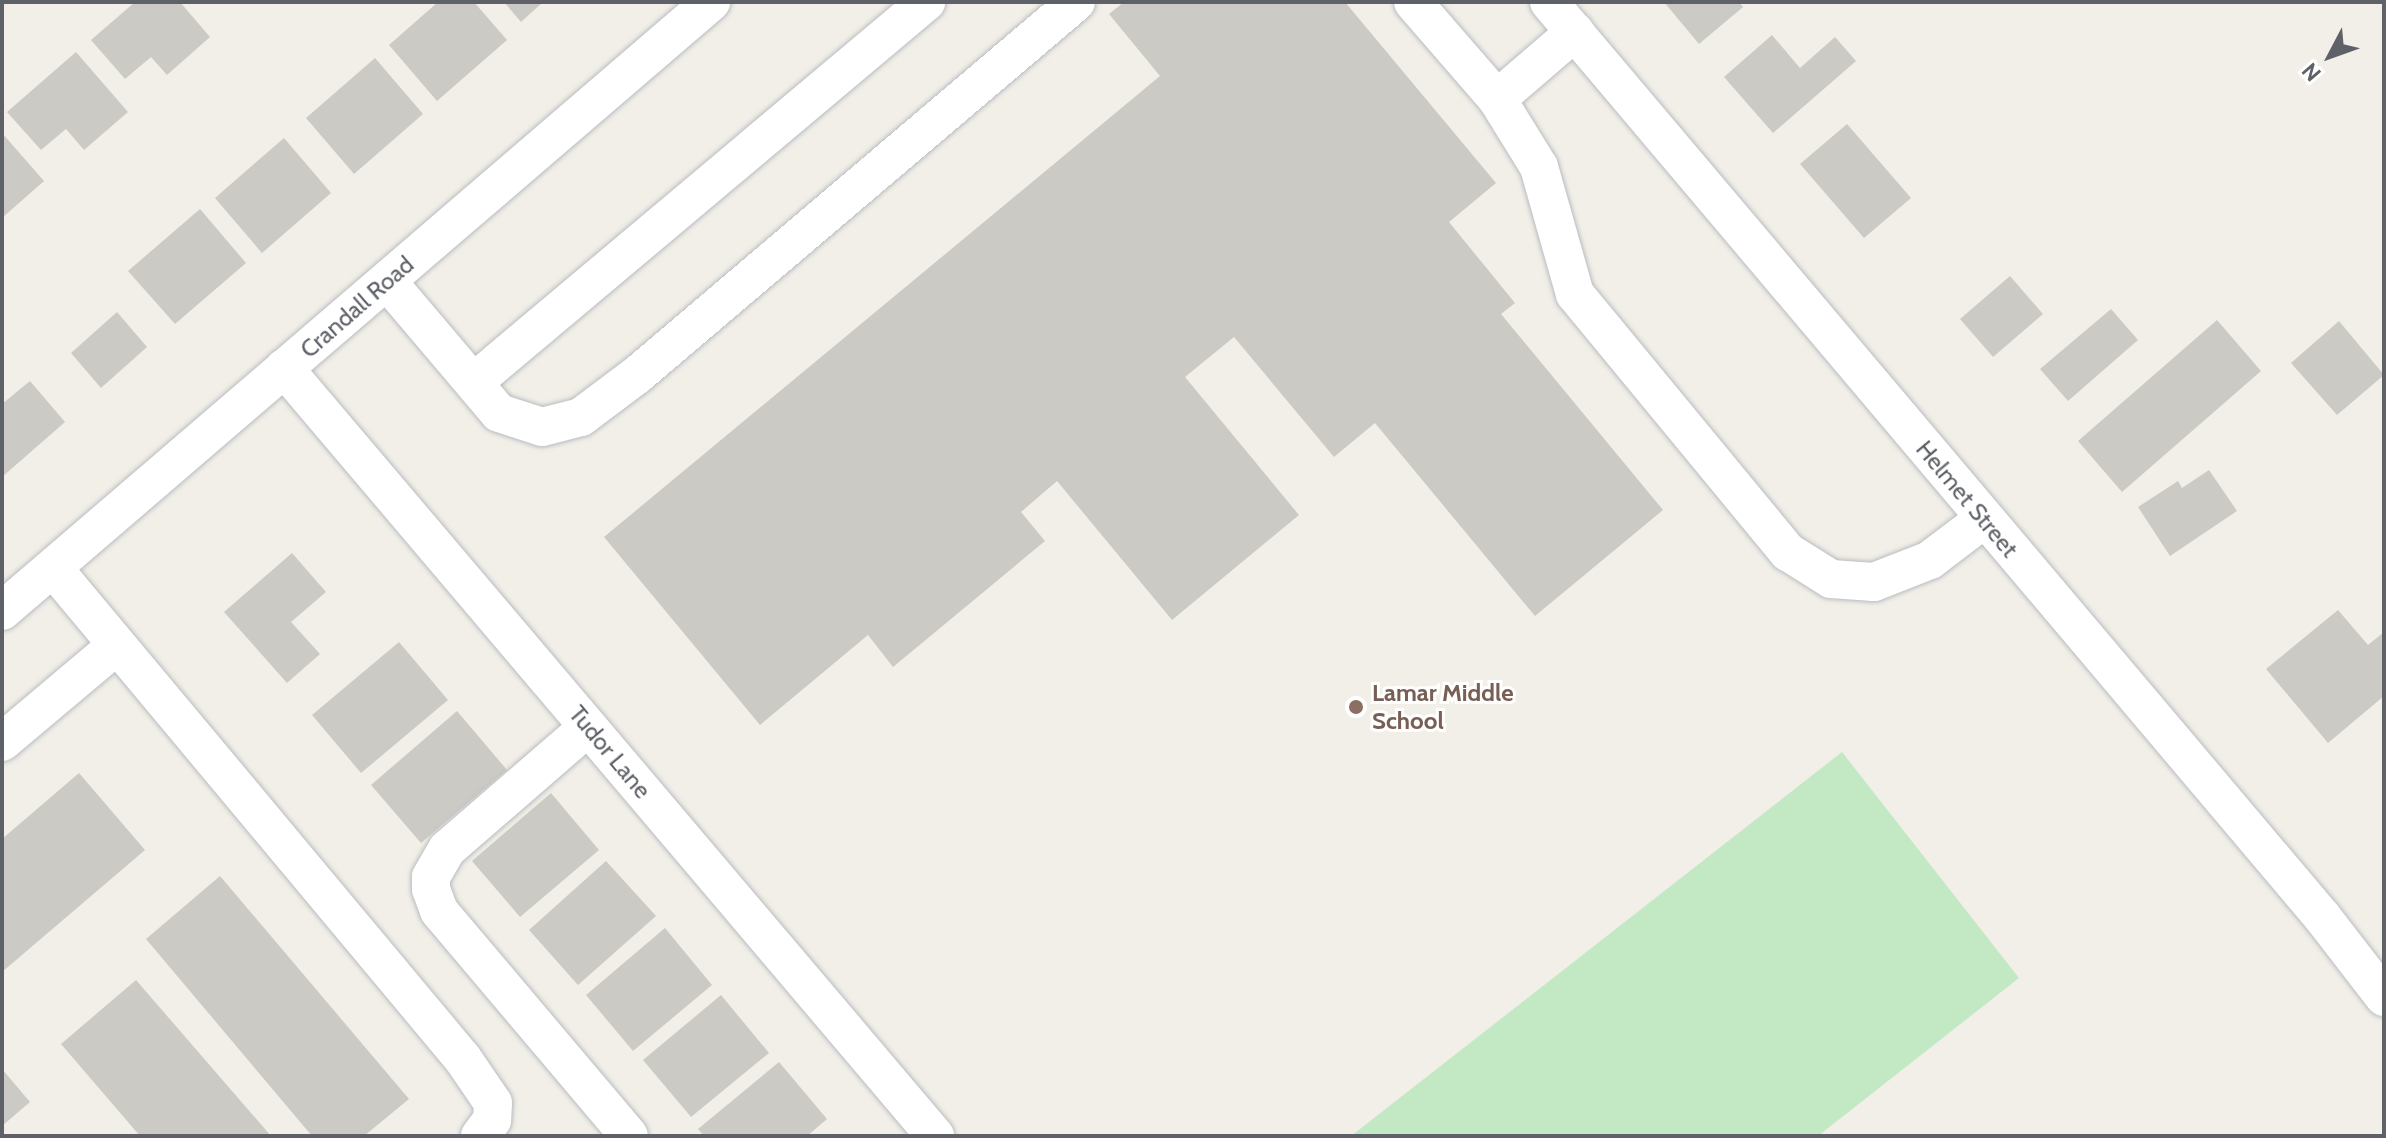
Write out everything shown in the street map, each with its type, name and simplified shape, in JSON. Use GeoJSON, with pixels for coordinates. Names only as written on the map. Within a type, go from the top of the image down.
{"type":"FeatureCollection","features":[{"type":"Feature","properties":{"kind":"street","name":"Crandall Road"},"geometry":{"type":"LineString","coordinates":[[2,611],[711,2]]}},
{"type":"Feature","properties":{"kind":"street"},"geometry":{"type":"LineString","coordinates":[[474,382],[926,2]]}},
{"type":"Feature","properties":{"kind":"street"},"geometry":{"type":"LineString","coordinates":[[387,281],[499,413],[542,427],[581,417],[637,375],[1076,2]]}},
{"type":"Feature","properties":{"kind":"street"},"geometry":{"type":"LineString","coordinates":[[1413,2],[1497,99],[1539,167],[1575,294],[1788,552],[1831,579],[1874,582],[1930,560],[1984,519]]}},
{"type":"Feature","properties":{"kind":"street","name":"Helmet Street"},"geometry":{"type":"LineString","coordinates":[[1549,2],[2323,918],[2384,997]]}},
{"type":"Feature","properties":{"kind":"street"},"geometry":{"type":"LineString","coordinates":[[1497,99],[1575,32]]}},
{"type":"Feature","properties":{"kind":"street","name":"Tudor Lane"},"geometry":{"type":"LineString","coordinates":[[284,368],[935,1136]]}},
{"type":"Feature","properties":{"kind":"street"},"geometry":{"type":"LineString","coordinates":[[53,568],[480,1082],[493,1103],[493,1114],[480,1136]]}},
{"type":"Feature","properties":{"kind":"street"},"geometry":{"type":"LineString","coordinates":[[2,742],[117,645]]}},
{"type":"Feature","properties":{"kind":"street"},"geometry":{"type":"LineString","coordinates":[[588,727],[447,849],[431,877],[431,889],[439,911],[629,1136]]}},
{"type":"Feature","properties":{"kind":"green space"},"geometry":{"type":"Polygon","coordinates":[[[1842,752],[2019,978],[1818,1136],[1351,1136],[1842,752]]]}},
{"type":"Feature","properties":{"kind":"building"},"geometry":{"type":"Polygon","coordinates":[[[135,2],[180,2],[210,37],[167,75],[151,57],[125,79],[91,40],[135,2]]]}},
{"type":"Feature","properties":{"kind":"building"},"geometry":{"type":"Polygon","coordinates":[[[438,2],[474,2],[507,40],[437,101],[389,45],[438,2]]]}},
{"type":"Feature","properties":{"kind":"building"},"geometry":{"type":"Polygon","coordinates":[[[504,2],[543,2],[521,22],[504,2]]]}},
{"type":"Feature","properties":{"kind":"building"},"geometry":{"type":"Polygon","coordinates":[[[1124,2],[1345,2],[1496,183],[1449,222],[1515,303],[1501,314],[1663,510],[1535,616],[1375,423],[1334,457],[1234,337],[1185,377],[1299,515],[1172,620],[1057,481],[1021,512],[1045,541],[893,667],[868,635],[760,725],[604,537],[1160,76],[1109,14],[1124,2]]]}},
{"type":"Feature","properties":{"kind":"building"},"geometry":{"type":"Polygon","coordinates":[[[1664,2],[1739,2],[1743,7],[1699,44],[1664,2]]]}},
{"type":"Feature","properties":{"kind":"building"},"geometry":{"type":"Polygon","coordinates":[[[1772,35],[1800,68],[1835,37],[1856,61],[1773,133],[1724,77],[1772,35]]]}},
{"type":"Feature","properties":{"kind":"building"},"geometry":{"type":"Polygon","coordinates":[[[76,52],[128,112],[84,150],[66,129],[41,150],[7,112],[76,52]]]}},
{"type":"Feature","properties":{"kind":"building"},"geometry":{"type":"Polygon","coordinates":[[[375,58],[423,114],[354,174],[306,118],[375,58]]]}},
{"type":"Feature","properties":{"kind":"building"},"geometry":{"type":"Polygon","coordinates":[[[1847,124],[1911,198],[1864,238],[1800,164],[1847,124]]]}},
{"type":"Feature","properties":{"kind":"building"},"geometry":{"type":"Polygon","coordinates":[[[2,133],[44,181],[2,218],[2,133]]]}},
{"type":"Feature","properties":{"kind":"building"},"geometry":{"type":"Polygon","coordinates":[[[284,138],[331,193],[262,253],[215,198],[284,138]]]}},
{"type":"Feature","properties":{"kind":"building"},"geometry":{"type":"Polygon","coordinates":[[[200,209],[246,263],[175,324],[128,271],[200,209]]]}},
{"type":"Feature","properties":{"kind":"building"},"geometry":{"type":"Polygon","coordinates":[[[2010,276],[2043,314],[1993,357],[1960,319],[2010,276]]]}},
{"type":"Feature","properties":{"kind":"building"},"geometry":{"type":"Polygon","coordinates":[[[2111,309],[2138,340],[2068,401],[2040,369],[2111,309]]]}},
{"type":"Feature","properties":{"kind":"building"},"geometry":{"type":"Polygon","coordinates":[[[117,312],[147,347],[101,388],[71,353],[117,312]]]}},
{"type":"Feature","properties":{"kind":"building"},"geometry":{"type":"Polygon","coordinates":[[[2217,320],[2261,371],[2122,492],[2078,441],[2217,320]]]}},
{"type":"Feature","properties":{"kind":"building"},"geometry":{"type":"Polygon","coordinates":[[[2339,321],[2384,375],[2337,415],[2291,363],[2339,321]]]}},
{"type":"Feature","properties":{"kind":"building"},"geometry":{"type":"Polygon","coordinates":[[[30,381],[65,422],[2,477],[2,404],[30,381]]]}},
{"type":"Feature","properties":{"kind":"building"},"geometry":{"type":"Polygon","coordinates":[[[2209,470],[2237,511],[2170,556],[2138,507],[2178,481],[2182,488],[2209,470]]]}},
{"type":"Feature","properties":{"kind":"building"},"geometry":{"type":"Polygon","coordinates":[[[292,553],[326,592],[291,622],[320,654],[287,683],[224,612],[292,553]]]}},
{"type":"Feature","properties":{"kind":"building"},"geometry":{"type":"Polygon","coordinates":[[[2338,610],[2368,645],[2384,632],[2384,696],[2328,743],[2266,669],[2338,610]]]}},
{"type":"Feature","properties":{"kind":"building"},"geometry":{"type":"Polygon","coordinates":[[[399,642],[448,700],[361,773],[312,715],[399,642]]]}},
{"type":"Feature","properties":{"kind":"building"},"geometry":{"type":"Polygon","coordinates":[[[457,711],[507,770],[421,843],[371,785],[457,711]]]}},
{"type":"Feature","properties":{"kind":"building"},"geometry":{"type":"Polygon","coordinates":[[[79,773],[145,850],[2,972],[2,839],[79,773]]]}},
{"type":"Feature","properties":{"kind":"building"},"geometry":{"type":"Polygon","coordinates":[[[551,793],[599,850],[520,917],[472,861],[551,793]]]}},
{"type":"Feature","properties":{"kind":"building"},"geometry":{"type":"Polygon","coordinates":[[[606,861],[656,916],[578,985],[529,930],[606,861]]]}},
{"type":"Feature","properties":{"kind":"building"},"geometry":{"type":"Polygon","coordinates":[[[220,876],[409,1099],[364,1136],[312,1136],[146,939],[220,876]]]}},
{"type":"Feature","properties":{"kind":"building"},"geometry":{"type":"Polygon","coordinates":[[[665,928],[712,985],[633,1051],[586,995],[665,928]]]}},
{"type":"Feature","properties":{"kind":"building"},"geometry":{"type":"Polygon","coordinates":[[[136,980],[271,1136],[140,1136],[61,1044],[136,980]]]}},
{"type":"Feature","properties":{"kind":"building"},"geometry":{"type":"Polygon","coordinates":[[[721,995],[769,1053],[691,1117],[643,1060],[721,995]]]}},
{"type":"Feature","properties":{"kind":"building"},"geometry":{"type":"Polygon","coordinates":[[[779,1062],[827,1119],[807,1136],[704,1136],[698,1129],[779,1062]]]}},
{"type":"Feature","properties":{"kind":"building"},"geometry":{"type":"Polygon","coordinates":[[[2,1069],[30,1102],[2,1126],[2,1069]]]}},
{"type":"Feature","properties":{"kind":"place","name":"Lamar Middle School"},"geometry":{"type":"Point","coordinates":[1356,707]}}]}
